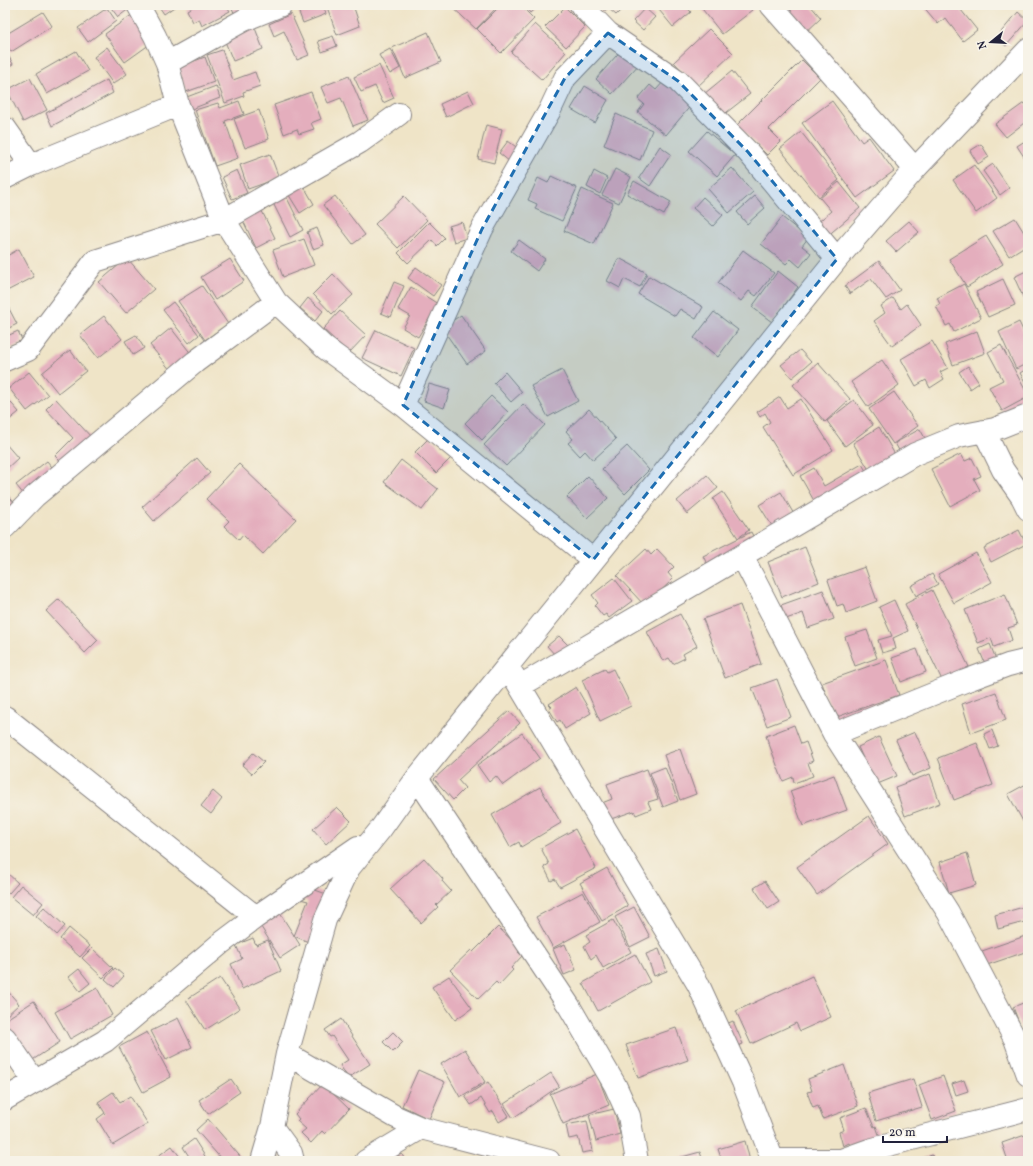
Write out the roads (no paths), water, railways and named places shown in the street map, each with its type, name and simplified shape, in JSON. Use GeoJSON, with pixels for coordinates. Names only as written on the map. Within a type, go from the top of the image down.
{"type":"FeatureCollection","features":[{"type":"Feature","properties":{"kind":"street"},"geometry":{"type":"LineString","coordinates":[[138,5],[155,36],[167,63],[178,105],[224,220],[276,302],[324,348],[403,405],[593,560]]}},
{"type":"Feature","properties":{"kind":"street"},"geometry":{"type":"LineString","coordinates":[[167,63],[244,20],[281,5]]}},
{"type":"Feature","properties":{"kind":"street"},"geometry":{"type":"LineString","coordinates":[[581,5],[608,33],[678,80],[748,152],[837,259]]}},
{"type":"Feature","properties":{"kind":"street"},"geometry":{"type":"LineString","coordinates":[[771,5],[915,169]]}},
{"type":"Feature","properties":{"kind":"street"},"geometry":{"type":"LineString","coordinates":[[403,405],[482,229],[550,110],[565,78],[608,33]]}},
{"type":"Feature","properties":{"kind":"street"},"geometry":{"type":"LineString","coordinates":[[262,1161],[272,1127],[287,1054],[325,920],[349,868],[380,830],[417,778],[837,259],[915,169],[1028,50]]}},
{"type":"Feature","properties":{"kind":"street"},"geometry":{"type":"LineString","coordinates":[[5,178],[31,165],[178,105]]}},
{"type":"Feature","properties":{"kind":"street"},"geometry":{"type":"LineString","coordinates":[[5,360],[28,350],[95,261],[224,220],[360,142],[399,114]]}},
{"type":"Feature","properties":{"kind":"street"},"geometry":{"type":"LineString","coordinates":[[5,128],[31,165]]}},
{"type":"Feature","properties":{"kind":"street"},"geometry":{"type":"LineString","coordinates":[[5,527],[35,496],[195,362],[276,302]]}},
{"type":"Feature","properties":{"kind":"street"},"geometry":{"type":"LineString","coordinates":[[520,686],[915,454],[959,436],[995,429],[1028,416]]}},
{"type":"Feature","properties":{"kind":"street"},"geometry":{"type":"LineString","coordinates":[[984,431],[1003,470],[1022,497],[1028,510]]}},
{"type":"Feature","properties":{"kind":"street"},"geometry":{"type":"LineString","coordinates":[[742,556],[834,734],[948,912],[1015,1039],[1028,1075]]}},
{"type":"Feature","properties":{"kind":"street"},"geometry":{"type":"LineString","coordinates":[[834,734],[964,681],[1008,665],[1028,660]]}},
{"type":"Feature","properties":{"kind":"street"},"geometry":{"type":"LineString","coordinates":[[508,666],[698,984],[743,1082],[773,1160],[841,1160],[869,1150],[1028,1109]]}},
{"type":"Feature","properties":{"kind":"street"},"geometry":{"type":"LineString","coordinates":[[5,717],[256,917]]}},
{"type":"Feature","properties":{"kind":"street"},"geometry":{"type":"LineString","coordinates":[[417,778],[569,1006],[615,1085],[629,1116],[637,1161]]}},
{"type":"Feature","properties":{"kind":"street"},"geometry":{"type":"LineString","coordinates":[[5,1099],[105,1041],[220,944],[380,830]]}},
{"type":"Feature","properties":{"kind":"street"},"geometry":{"type":"LineString","coordinates":[[5,1038],[35,1082]]}},
{"type":"Feature","properties":{"kind":"street"},"geometry":{"type":"LineString","coordinates":[[287,1054],[396,1117],[421,1128],[549,1161]]}},
{"type":"Feature","properties":{"kind":"street"},"geometry":{"type":"LineString","coordinates":[[272,1127],[290,1153],[293,1161]]}},
{"type":"Feature","properties":{"kind":"street"},"geometry":{"type":"LineString","coordinates":[[366,1161],[421,1128]]}}]}
